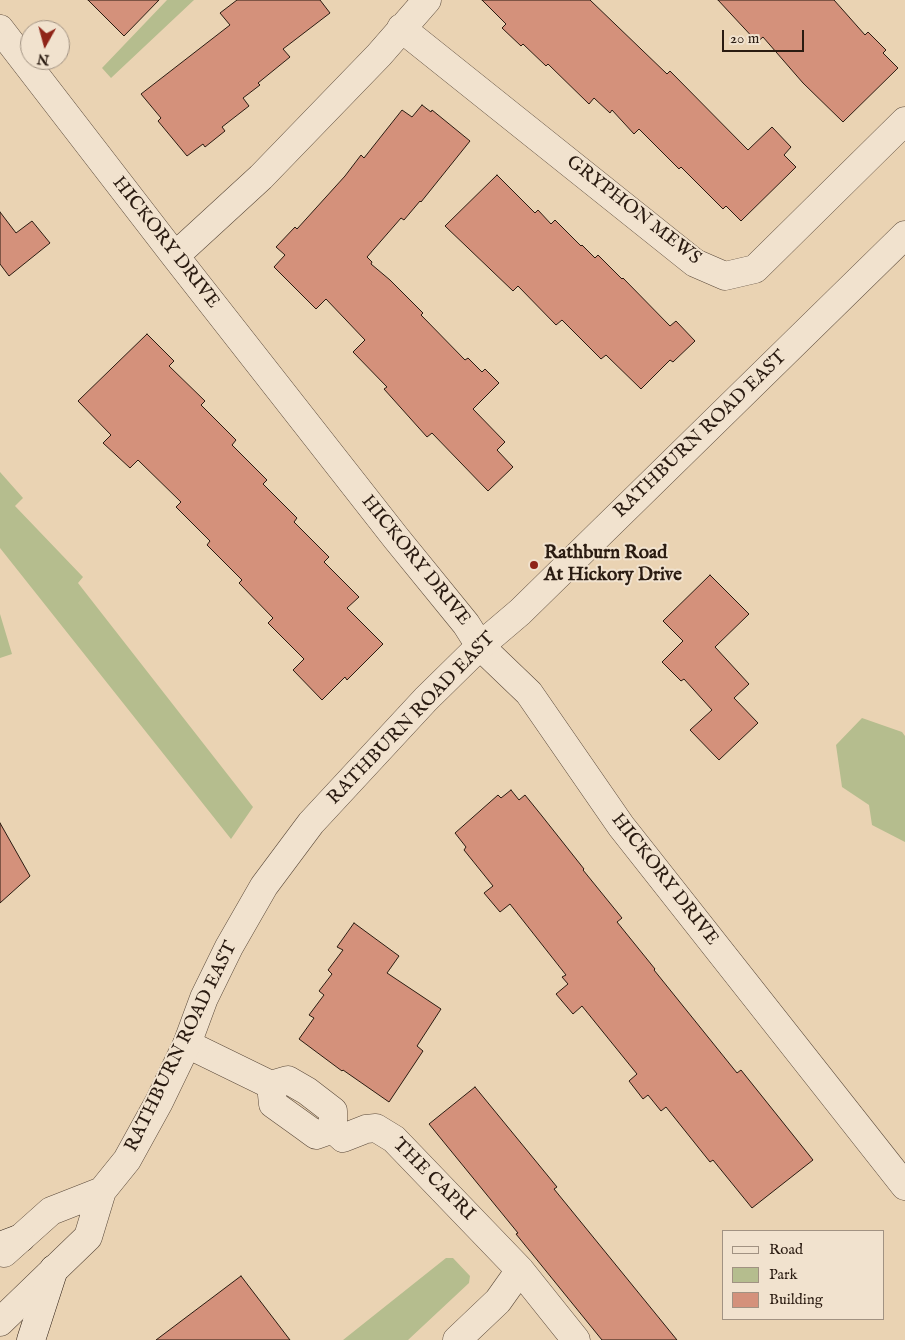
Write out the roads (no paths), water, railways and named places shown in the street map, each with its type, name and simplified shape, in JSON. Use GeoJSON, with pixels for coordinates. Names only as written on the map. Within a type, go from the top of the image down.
{"type":"FeatureCollection","features":[{"type":"Feature","properties":{"kind":"street"},"geometry":{"type":"LineString","coordinates":[[175,256],[261,177],[379,54],[427,0]]}},
{"type":"Feature","properties":{"kind":"street","name":"GRYPHON MEWS"},"geometry":{"type":"LineString","coordinates":[[401,28],[695,263],[725,276],[755,269],[905,121]]}},
{"type":"Feature","properties":{"kind":"street","name":"HICKORY DRIVE"},"geometry":{"type":"LineString","coordinates":[[0,30],[396,538],[466,624],[480,646],[529,694],[621,826],[905,1186]]}},
{"type":"Feature","properties":{"kind":"street","name":"RATHBURN ROAD EAST"},"geometry":{"type":"LineString","coordinates":[[0,1322],[88,1237],[102,1191],[127,1160],[159,1102],[187,1044],[204,998],[229,947],[264,886],[311,823],[426,699],[480,646],[520,612],[905,235]]}},
{"type":"Feature","properties":{"kind":"street","name":"THE CAPRI"},"geometry":{"type":"LineString","coordinates":[[187,1044],[271,1086],[273,1104],[316,1135],[333,1130],[343,1138],[366,1129],[376,1128],[394,1139],[520,1270],[576,1340]]}},
{"type":"Feature","properties":{"kind":"street","name":"RATHBURN ROAD EAST"},"geometry":{"type":"LineString","coordinates":[[0,1257],[10,1242],[51,1211],[102,1191]]}},
{"type":"Feature","properties":{"kind":"street"},"geometry":{"type":"LineString","coordinates":[[31,1340],[54,1269]]}},
{"type":"Feature","properties":{"kind":"street"},"geometry":{"type":"LineString","coordinates":[[456,1340],[498,1301],[520,1270]]}},
{"type":"Feature","properties":{"kind":"place","name":"Rathburn Road At Hickory Drive"},"geometry":{"type":"Point","coordinates":[534,565]}}]}
